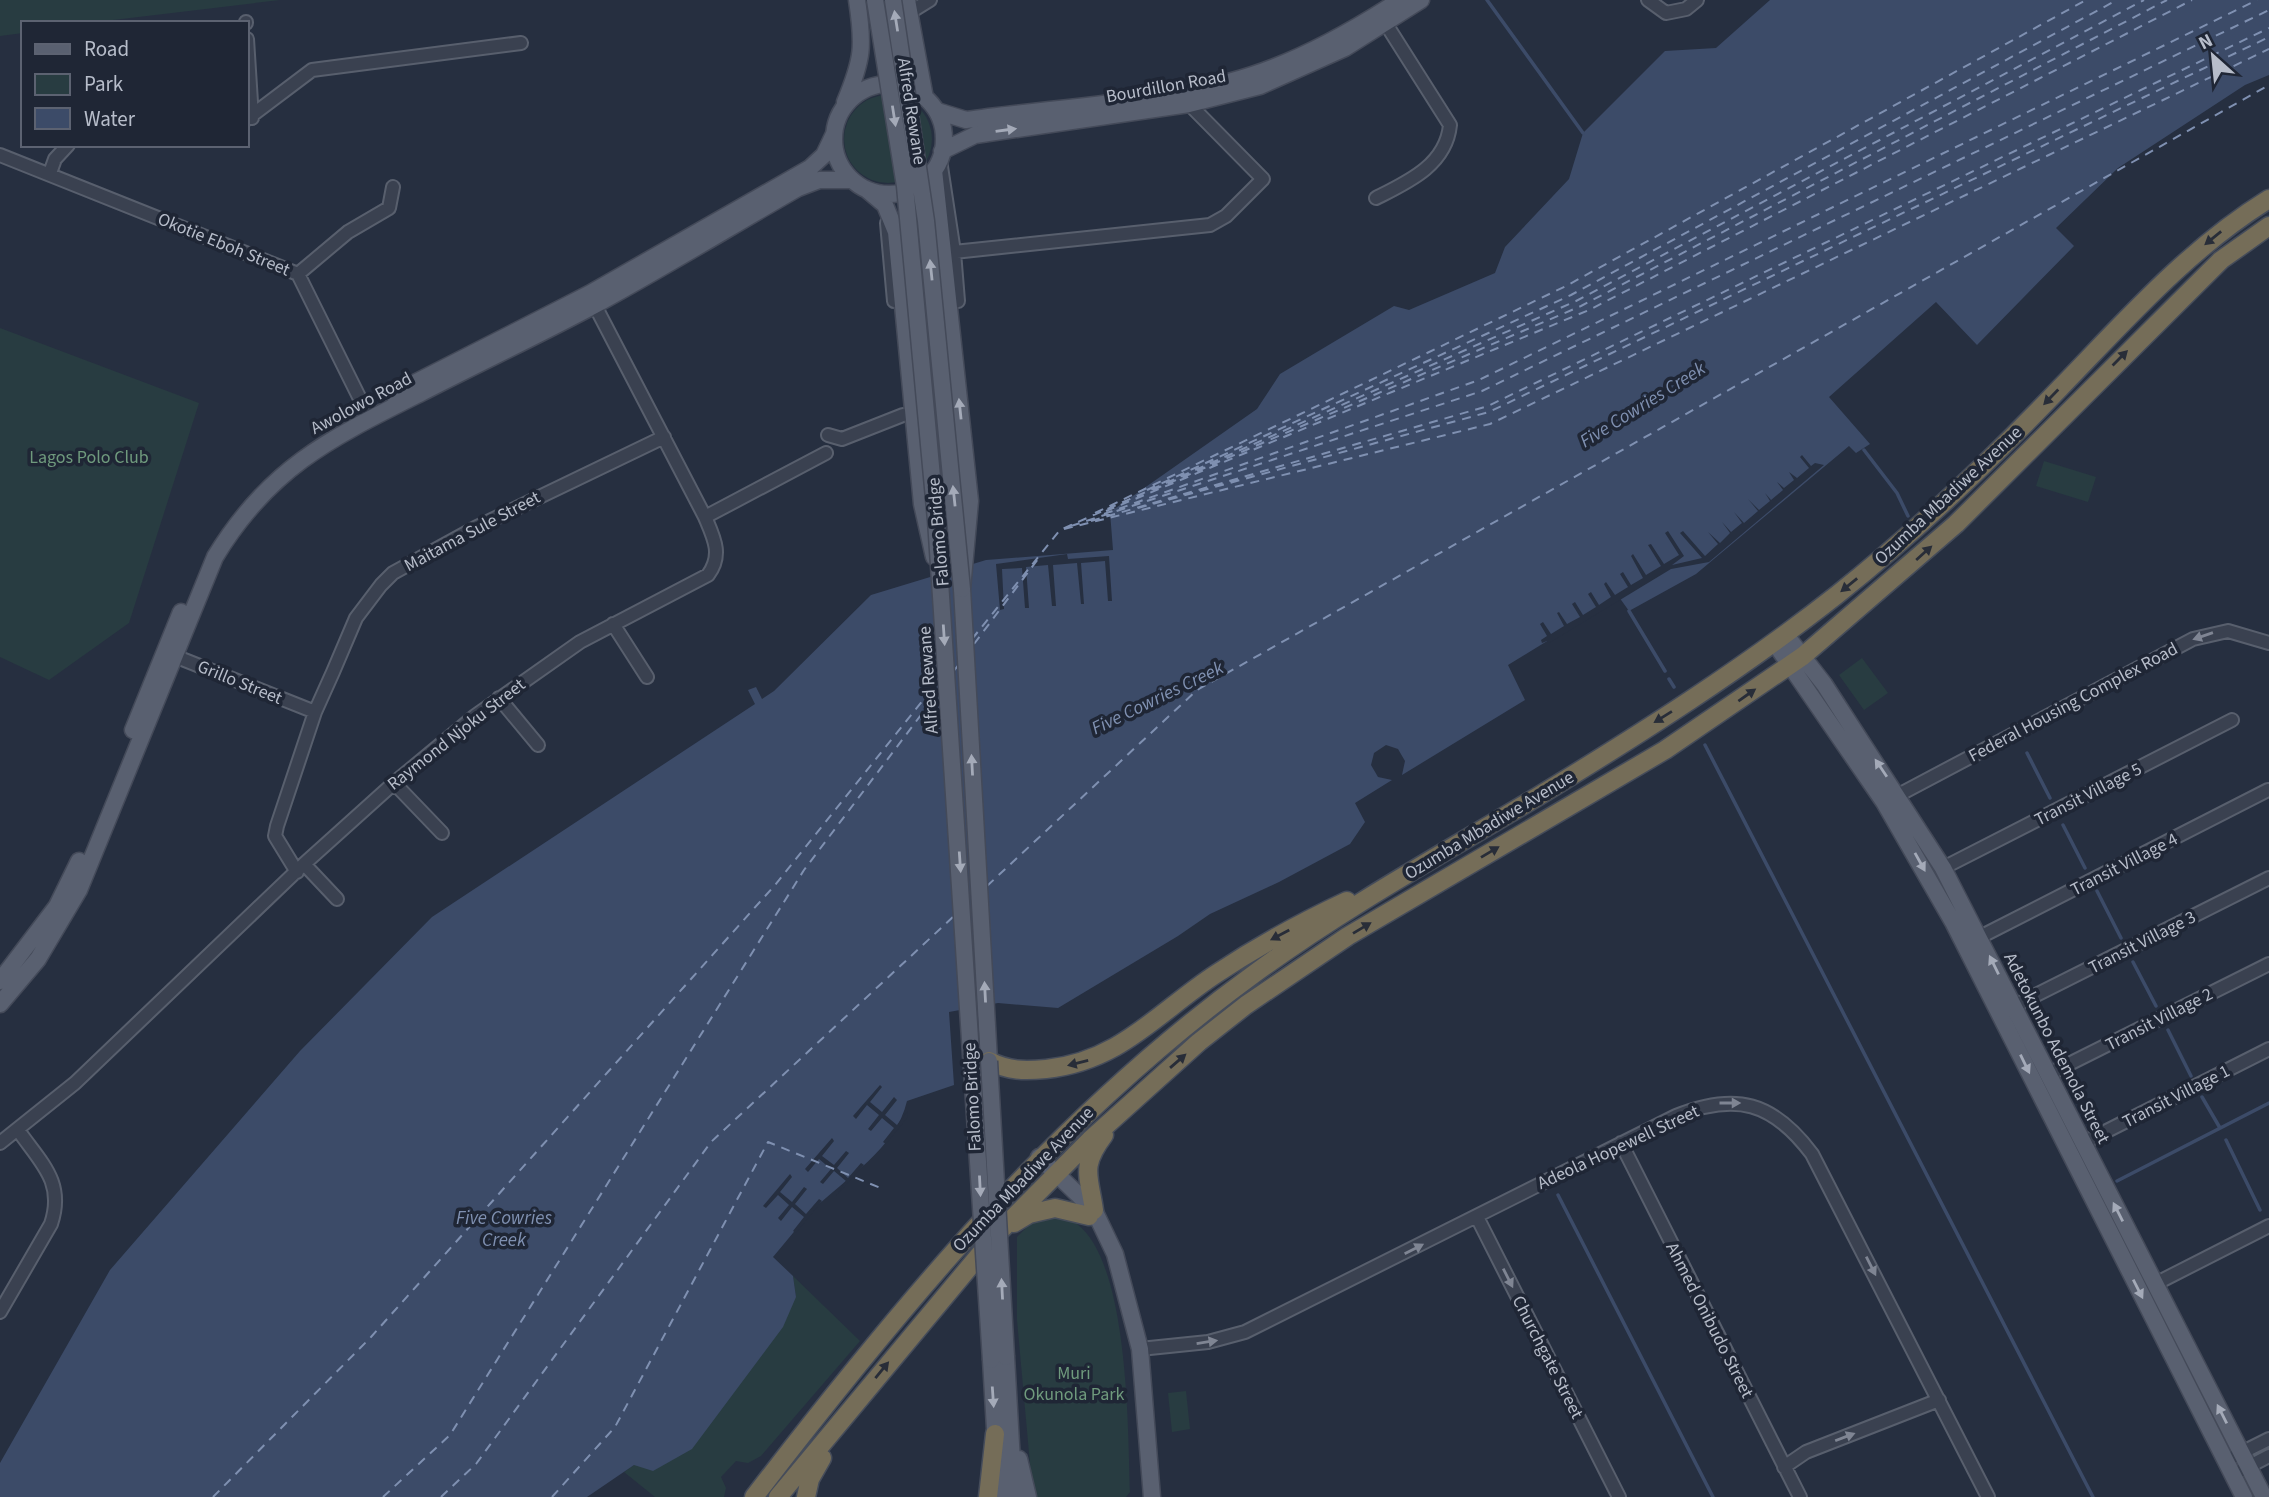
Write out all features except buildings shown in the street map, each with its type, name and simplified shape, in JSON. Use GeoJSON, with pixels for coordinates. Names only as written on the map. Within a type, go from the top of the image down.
{"type":"FeatureCollection","features":[{"type":"Feature","properties":{"kind":"highway","name":"Ozumba Mbadiwe Avenue"},"geometry":{"type":"LineString","coordinates":[[760,1495],[955,1247],[1035,1161],[1196,1018],[1299,943],[1690,700],[1779,638],[1877,563],[1925,521],[2030,419],[2184,262],[2226,226],[2269,199]]}},
{"type":"Feature","properties":{"kind":"highway","name":"Ozumba Mbadiwe Avenue"},"geometry":{"type":"LineString","coordinates":[[778,1497],[996,1235],[1052,1176],[1199,1042],[1292,972],[1665,750],[1797,660],[1956,524],[2221,260],[2269,226]]}},
{"type":"Feature","properties":{"kind":"highway"},"geometry":{"type":"LineString","coordinates":[[989,1060],[1010,1070],[1020,1070],[1057,1068],[1091,1059],[1128,1041],[1262,944],[1408,873]]}},
{"type":"Feature","properties":{"kind":"highway"},"geometry":{"type":"LineString","coordinates":[[996,1235],[1042,1209],[1064,1209],[1095,1216],[1087,1184],[1087,1165],[1098,1143],[1127,1106]]}},
{"type":"Feature","properties":{"kind":"highway"},"geometry":{"type":"LineString","coordinates":[[806,1497],[813,1471],[839,1423]]}},
{"type":"Feature","properties":{"kind":"highway"},"geometry":{"type":"LineString","coordinates":[[989,1497],[995,1434]]}},
{"type":"Feature","properties":{"kind":"main road"},"geometry":{"type":"LineString","coordinates":[[857,0],[863,39],[862,58],[834,134],[835,151],[841,167],[885,205],[897,232],[922,504],[941,589]]}},
{"type":"Feature","properties":{"kind":"main road","name":"Alfred Rewane"},"geometry":{"type":"LineString","coordinates":[[875,0],[909,225],[941,589],[998,1359]]}},
{"type":"Feature","properties":{"kind":"main road","name":"Falomo Bridge"},"geometry":{"type":"LineString","coordinates":[[893,0],[926,221],[962,589],[989,1060],[998,1359]]}},
{"type":"Feature","properties":{"kind":"main road","name":"Bourdillon Road"},"geometry":{"type":"LineString","coordinates":[[937,111],[966,120],[1187,98],[1289,61],[1328,43],[1400,0]]}},
{"type":"Feature","properties":{"kind":"main road","name":"Bourdillon Road"},"geometry":{"type":"LineString","coordinates":[[939,160],[975,135],[1260,86],[1345,48],[1421,0]]}},
{"type":"Feature","properties":{"kind":"main road"},"geometry":{"type":"LineString","coordinates":[[908,6],[925,98]]}},
{"type":"Feature","properties":{"kind":"main road"},"geometry":{"type":"LineString","coordinates":[[841,111],[851,98],[880,85],[904,86],[925,98],[937,111],[942,124],[939,227],[970,501],[962,589]]}},
{"type":"Feature","properties":{"kind":"main road","name":"Awolowo Road"},"geometry":{"type":"LineString","coordinates":[[592,299],[810,168],[824,155],[834,134]]}},
{"type":"Feature","properties":{"kind":"main road"},"geometry":{"type":"LineString","coordinates":[[859,184],[896,193],[911,189],[939,160]]}},
{"type":"Feature","properties":{"kind":"main road","name":"Awolowo Road"},"geometry":{"type":"LineString","coordinates":[[0,1004],[38,959],[79,890],[199,571],[236,510],[273,468],[294,451],[592,299],[807,184],[819,180],[859,184]]}},
{"type":"Feature","properties":{"kind":"main road","name":"Adetokunbo Ademola Street"},"geometry":{"type":"LineString","coordinates":[[1779,638],[1943,868],[2264,1497]]}},
{"type":"Feature","properties":{"kind":"main road","name":"Awolowo Road"},"geometry":{"type":"LineString","coordinates":[[0,981],[39,933],[71,881],[169,654]]}},
{"type":"Feature","properties":{"kind":"main road","name":"Adetokunbo Ademola Street"},"geometry":{"type":"LineString","coordinates":[[1891,798],[2244,1497]]}},
{"type":"Feature","properties":{"kind":"main road"},"geometry":{"type":"LineString","coordinates":[[1035,1161],[1095,1216],[1115,1254],[1140,1349],[1152,1497]]}},
{"type":"Feature","properties":{"kind":"main road"},"geometry":{"type":"LineString","coordinates":[[998,1359],[1028,1497]]}},
{"type":"Feature","properties":{"kind":"main road"},"geometry":{"type":"LineString","coordinates":[[998,1359],[995,1434],[999,1497]]}},
{"type":"Feature","properties":{"kind":"main road"},"geometry":{"type":"LineString","coordinates":[[1009,1419],[1014,1497]]}},
{"type":"Feature","properties":{"kind":"main road"},"geometry":{"type":"LineString","coordinates":[[1140,1497],[1148,1463]]}},
{"type":"Feature","properties":{"kind":"street"},"geometry":{"type":"LineString","coordinates":[[908,6],[930,0]]}},
{"type":"Feature","properties":{"kind":"street"},"geometry":{"type":"LineString","coordinates":[[1648,0],[1666,13],[1686,9],[1697,0]]}},
{"type":"Feature","properties":{"kind":"street"},"geometry":{"type":"LineString","coordinates":[[1376,198],[1418,174],[1438,158],[1447,144],[1450,125],[1386,24]]}},
{"type":"Feature","properties":{"kind":"street"},"geometry":{"type":"LineString","coordinates":[[249,118],[312,70],[521,43]]}},
{"type":"Feature","properties":{"kind":"street"},"geometry":{"type":"LineString","coordinates":[[248,78],[249,118]]}},
{"type":"Feature","properties":{"kind":"street"},"geometry":{"type":"LineString","coordinates":[[954,252],[1209,225],[1218,221],[1263,179],[1187,98]]}},
{"type":"Feature","properties":{"kind":"street"},"geometry":{"type":"LineString","coordinates":[[50,173],[55,159],[66,147]]}},
{"type":"Feature","properties":{"kind":"street","name":"Okotie Eboh Street"},"geometry":{"type":"LineString","coordinates":[[0,155],[298,274],[367,413]]}},
{"type":"Feature","properties":{"kind":"street"},"geometry":{"type":"LineString","coordinates":[[939,160],[954,252],[958,301]]}},
{"type":"Feature","properties":{"kind":"street"},"geometry":{"type":"LineString","coordinates":[[298,274],[348,232],[389,208],[393,187]]}},
{"type":"Feature","properties":{"kind":"street"},"geometry":{"type":"LineString","coordinates":[[885,205],[894,300]]}},
{"type":"Feature","properties":{"kind":"street","name":"Raymond Njoku Street"},"geometry":{"type":"LineString","coordinates":[[0,1143],[143,1021],[301,868],[394,783],[499,698],[580,642],[708,575],[717,560],[717,548],[705,517],[592,299]]}},
{"type":"Feature","properties":{"kind":"street"},"geometry":{"type":"LineString","coordinates":[[828,435],[842,439],[903,415]]}},
{"type":"Feature","properties":{"kind":"street","name":"Maitama Sule Street"},"geometry":{"type":"LineString","coordinates":[[337,899],[301,868],[275,836],[315,712],[356,618],[369,598],[393,573],[524,503],[664,437]]}},
{"type":"Feature","properties":{"kind":"street"},"geometry":{"type":"LineString","coordinates":[[705,517],[825,453]]}},
{"type":"Feature","properties":{"kind":"street"},"geometry":{"type":"LineString","coordinates":[[613,624],[647,677]]}},
{"type":"Feature","properties":{"kind":"street","name":"Federal Housing Complex Road"},"geometry":{"type":"LineString","coordinates":[[1891,798],[2193,639],[2228,631],[2269,643]]}},
{"type":"Feature","properties":{"kind":"street","name":"Grillo Street"},"geometry":{"type":"LineString","coordinates":[[169,654],[315,712]]}},
{"type":"Feature","properties":{"kind":"street"},"geometry":{"type":"LineString","coordinates":[[499,698],[538,745]]}},
{"type":"Feature","properties":{"kind":"street","name":"Transit Village 5"},"geometry":{"type":"LineString","coordinates":[[1943,868],[2232,720]]}},
{"type":"Feature","properties":{"kind":"street"},"geometry":{"type":"LineString","coordinates":[[394,783],[442,833]]}},
{"type":"Feature","properties":{"kind":"street","name":"Transit Village 4"},"geometry":{"type":"LineString","coordinates":[[1980,937],[2268,790]]}},
{"type":"Feature","properties":{"kind":"street","name":"Transit Village 3"},"geometry":{"type":"LineString","coordinates":[[2014,1006],[2269,878]]}},
{"type":"Feature","properties":{"kind":"street","name":"Transit Village 2"},"geometry":{"type":"LineString","coordinates":[[2049,1074],[2269,964]]}},
{"type":"Feature","properties":{"kind":"street","name":"Transit Village 1"},"geometry":{"type":"LineString","coordinates":[[2083,1143],[2269,1049]]}},
{"type":"Feature","properties":{"kind":"street","name":"Adeola Hopewell Street"},"geometry":{"type":"LineString","coordinates":[[1140,1349],[1208,1342],[1245,1332],[1688,1111],[1724,1103],[1746,1104],[1775,1115],[1812,1154],[1988,1497]]}},
{"type":"Feature","properties":{"kind":"street"},"geometry":{"type":"LineString","coordinates":[[0,1312],[51,1224],[56,1209],[54,1182],[18,1130]]}},
{"type":"Feature","properties":{"kind":"street","name":"Ahmed Onibudo Street"},"geometry":{"type":"LineString","coordinates":[[1621,1143],[1800,1497]]}},
{"type":"Feature","properties":{"kind":"street","name":"Churchgate Street"},"geometry":{"type":"LineString","coordinates":[[1477,1217],[1619,1497]]}},
{"type":"Feature","properties":{"kind":"street"},"geometry":{"type":"LineString","coordinates":[[2155,1284],[2269,1226]]}},
{"type":"Feature","properties":{"kind":"street"},"geometry":{"type":"LineString","coordinates":[[1784,1467],[1807,1452],[1939,1400]]}},
{"type":"Feature","properties":{"kind":"street"},"geometry":{"type":"LineString","coordinates":[[2229,1468],[2245,1460],[2269,1439]]}},
{"type":"Feature","properties":{"kind":"street"},"geometry":{"type":"LineString","coordinates":[[2245,1460],[2269,1456]]}},
{"type":"Feature","properties":{"kind":"green space"},"geometry":{"type":"Polygon","coordinates":[[[0,0],[280,0],[105,21],[21,21],[21,33],[0,36],[0,0]]]}},
{"type":"Feature","properties":{"kind":"green space"},"geometry":{"type":"Polygon","coordinates":[[[888,95],[905,98],[919,108],[929,122],[932,139],[929,156],[919,170],[905,180],[888,183],[871,180],[857,170],[847,156],[844,139],[847,122],[857,108],[871,98],[888,95]]]}},
{"type":"Feature","properties":{"kind":"green space","name":"Lagos Polo Club"},"geometry":{"type":"Polygon","coordinates":[[[0,328],[199,403],[129,623],[49,680],[0,657],[0,328]]]}},
{"type":"Feature","properties":{"kind":"green space"},"geometry":{"type":"Polygon","coordinates":[[[2044,461],[2096,477],[2088,502],[2036,486],[2044,461]]]}},
{"type":"Feature","properties":{"kind":"green space"},"geometry":{"type":"Polygon","coordinates":[[[1862,658],[1888,693],[1864,710],[1839,675],[1862,658]]]}},
{"type":"Feature","properties":{"kind":"green space","name":"Muri Okunola Park"},"geometry":{"type":"Polygon","coordinates":[[[1057,1215],[1077,1224],[1094,1244],[1107,1274],[1116,1310],[1126,1390],[1130,1492],[1126,1497],[1037,1497],[1032,1486],[1017,1320],[1017,1237],[1035,1219],[1057,1215]]]}},
{"type":"Feature","properties":{"kind":"green space"},"geometry":{"type":"Polygon","coordinates":[[[793,1276],[860,1341],[761,1456],[748,1463],[736,1461],[721,1477],[726,1488],[724,1497],[655,1497],[624,1472],[634,1465],[796,1297],[793,1276]]]}},
{"type":"Feature","properties":{"kind":"green space"},"geometry":{"type":"Polygon","coordinates":[[[1186,1391],[1190,1429],[1172,1432],[1168,1393],[1186,1391]]]}},
{"type":"Feature","properties":{"kind":"water","name":"Five Cowries Creek"},"geometry":{"type":"Polygon","coordinates":[[[1770,0],[2269,0],[2269,75],[2245,85],[2118,168],[2056,228],[2074,246],[1977,345],[1936,302],[1829,397],[1870,444],[1856,453],[1849,446],[1696,574],[1629,611],[1619,597],[1508,665],[1525,700],[1402,775],[1405,761],[1398,749],[1386,745],[1374,753],[1371,765],[1378,777],[1392,780],[1355,803],[1365,822],[1350,844],[1279,882],[1210,914],[1058,1008],[998,1003],[949,1012],[954,1085],[907,1101],[901,1118],[881,1148],[812,1211],[773,1257],[793,1276],[796,1297],[783,1327],[692,1449],[653,1471],[634,1465],[587,1497],[0,1497],[0,1463],[110,1270],[300,1051],[432,917],[755,704],[748,690],[756,687],[762,699],[774,691],[871,595],[986,560],[1113,550],[1110,512],[1257,409],[1280,374],[1394,306],[1409,310],[1495,273],[1505,247],[1569,179],[1583,133],[1665,51],[1716,48],[1770,0]]]}},
{"type":"Feature","properties":{"kind":"pier"},"geometry":{"type":"Polygon","coordinates":[[[1802,455],[1811,466],[1815,463],[1824,465],[1709,562],[1671,569],[1549,643],[1542,643],[1541,640],[1547,636],[1540,624],[1543,622],[1551,634],[1564,626],[1557,613],[1559,612],[1567,624],[1580,617],[1572,604],[1575,602],[1583,615],[1596,607],[1588,594],[1591,592],[1599,605],[1611,597],[1604,584],[1606,582],[1615,595],[1628,587],[1620,574],[1623,572],[1631,585],[1643,578],[1631,556],[1633,554],[1646,575],[1661,566],[1648,545],[1651,544],[1664,564],[1679,555],[1665,533],[1668,531],[1684,556],[1672,565],[1702,558],[1680,533],[1683,531],[1705,556],[1718,544],[1708,532],[1720,543],[1730,533],[1722,522],[1731,532],[1742,523],[1734,512],[1744,523],[1758,511],[1748,499],[1759,510],[1770,501],[1765,493],[1771,500],[1783,490],[1777,482],[1784,488],[1794,480],[1789,472],[1797,478],[1809,468],[1800,457],[1802,455]]]}},
{"type":"Feature","properties":{"kind":"pier"},"geometry":{"type":"Polygon","coordinates":[[[1067,554],[1068,559],[1109,556],[1112,601],[1108,601],[1105,561],[1081,563],[1084,604],[1081,604],[1077,563],[1053,565],[1056,606],[1052,606],[1048,565],[1026,567],[1029,608],[1025,608],[1022,568],[1002,569],[1004,609],[1000,610],[996,564],[1067,554]]]}},
{"type":"Feature","properties":{"kind":"pier"},"geometry":{"type":"Polygon","coordinates":[[[880,1085],[882,1087],[870,1102],[882,1112],[894,1097],[897,1100],[885,1115],[897,1125],[908,1111],[907,1118],[886,1144],[883,1142],[894,1128],[882,1118],[871,1131],[868,1129],[879,1115],[867,1105],[856,1119],[853,1116],[880,1085]]]}},
{"type":"Feature","properties":{"kind":"pier"},"geometry":{"type":"Polygon","coordinates":[[[832,1138],[834,1141],[822,1156],[834,1165],[846,1151],[849,1153],[837,1168],[848,1178],[861,1163],[864,1165],[836,1196],[846,1181],[834,1171],[823,1184],[820,1182],[831,1169],[819,1159],[808,1172],[805,1169],[832,1138]]]}},
{"type":"Feature","properties":{"kind":"pier"},"geometry":{"type":"Polygon","coordinates":[[[790,1174],[792,1177],[780,1192],[792,1202],[804,1187],[807,1189],[795,1204],[806,1214],[819,1199],[822,1201],[796,1233],[793,1231],[804,1217],[792,1207],[781,1221],[778,1218],[789,1205],[778,1195],[766,1208],[763,1206],[790,1174]]]}},
{"type":"Feature","properties":{"kind":"waterway"},"geometry":{"type":"LineString","coordinates":[[1487,0],[1583,133]]}},
{"type":"Feature","properties":{"kind":"waterway"},"geometry":{"type":"LineString","coordinates":[[1864,450],[1897,493],[1908,516]]}},
{"type":"Feature","properties":{"kind":"waterway"},"geometry":{"type":"LineString","coordinates":[[1629,611],[1665,671]]}},
{"type":"Feature","properties":{"kind":"waterway"},"geometry":{"type":"LineString","coordinates":[[1669,679],[1674,687]]}},
{"type":"Feature","properties":{"kind":"waterway"},"geometry":{"type":"LineString","coordinates":[[1705,745],[2093,1497]]}},
{"type":"Feature","properties":{"kind":"waterway"},"geometry":{"type":"LineString","coordinates":[[2027,753],[2050,798]]}},
{"type":"Feature","properties":{"kind":"waterway"},"geometry":{"type":"LineString","coordinates":[[2063,825],[2085,868]]}},
{"type":"Feature","properties":{"kind":"waterway"},"geometry":{"type":"LineString","coordinates":[[2097,891],[2121,938]]}},
{"type":"Feature","properties":{"kind":"waterway"},"geometry":{"type":"LineString","coordinates":[[2133,962],[2156,1006]]}},
{"type":"Feature","properties":{"kind":"waterway"},"geometry":{"type":"LineString","coordinates":[[2168,1030],[2191,1076]]}},
{"type":"Feature","properties":{"kind":"waterway"},"geometry":{"type":"LineString","coordinates":[[2202,1097],[2220,1128]]}},
{"type":"Feature","properties":{"kind":"waterway"},"geometry":{"type":"LineString","coordinates":[[2117,1181],[2269,1103]]}},
{"type":"Feature","properties":{"kind":"waterway"},"geometry":{"type":"LineString","coordinates":[[2226,1140],[2260,1210]]}},
{"type":"Feature","properties":{"kind":"waterway"},"geometry":{"type":"LineString","coordinates":[[1558,1195],[1713,1497]]}},
{"type":"Feature","properties":{"kind":"ferry route"},"geometry":{"type":"LineString","coordinates":[[1095,513],[1566,286],[2086,0]]}},
{"type":"Feature","properties":{"kind":"ferry route"},"geometry":{"type":"LineString","coordinates":[[1147,490],[1571,295],[2117,0]]}},
{"type":"Feature","properties":{"kind":"ferry route"},"geometry":{"type":"LineString","coordinates":[[972,639],[1060,530],[1576,301],[2144,0]]}},
{"type":"Feature","properties":{"kind":"ferry route"},"geometry":{"type":"LineString","coordinates":[[1153,490],[1581,306],[2167,0]]}},
{"type":"Feature","properties":{"kind":"ferry route"},"geometry":{"type":"LineString","coordinates":[[1106,511],[1589,310],[2192,0]]}},
{"type":"Feature","properties":{"kind":"ferry route"},"geometry":{"type":"LineString","coordinates":[[1104,514],[1479,380],[2257,0]]}},
{"type":"Feature","properties":{"kind":"ferry route"},"geometry":{"type":"LineString","coordinates":[[1071,526],[1482,391],[2269,10]]}},
{"type":"Feature","properties":{"kind":"ferry route"},"geometry":{"type":"LineString","coordinates":[[1091,521],[1488,406],[2269,28]]}},
{"type":"Feature","properties":{"kind":"ferry route"},"geometry":{"type":"LineString","coordinates":[[1138,508],[1489,412],[2269,37]]}},
{"type":"Feature","properties":{"kind":"ferry route"},"geometry":{"type":"LineString","coordinates":[[1064,529],[1490,424],[2269,49]]}},
{"type":"Feature","properties":{"kind":"ferry route"},"geometry":{"type":"LineString","coordinates":[[987,886],[1197,690],[2269,85]]}},
{"type":"Feature","properties":{"kind":"ferry route"},"geometry":{"type":"LineString","coordinates":[[974,644],[1038,559]]}},
{"type":"Feature","properties":{"kind":"ferry route"},"geometry":{"type":"LineString","coordinates":[[953,672],[960,663]]}},
{"type":"Feature","properties":{"kind":"ferry route"},"geometry":{"type":"LineString","coordinates":[[213,1497],[371,1337],[775,885],[940,679]]}},
{"type":"Feature","properties":{"kind":"ferry route"},"geometry":{"type":"LineString","coordinates":[[383,1497],[450,1435],[804,870],[939,691]]}},
{"type":"Feature","properties":{"kind":"ferry route"},"geometry":{"type":"LineString","coordinates":[[441,1497],[476,1464],[711,1142],[954,916]]}},
{"type":"Feature","properties":{"kind":"ferry route"},"geometry":{"type":"LineString","coordinates":[[552,1497],[615,1427],[768,1142],[883,1189]]}}]}
